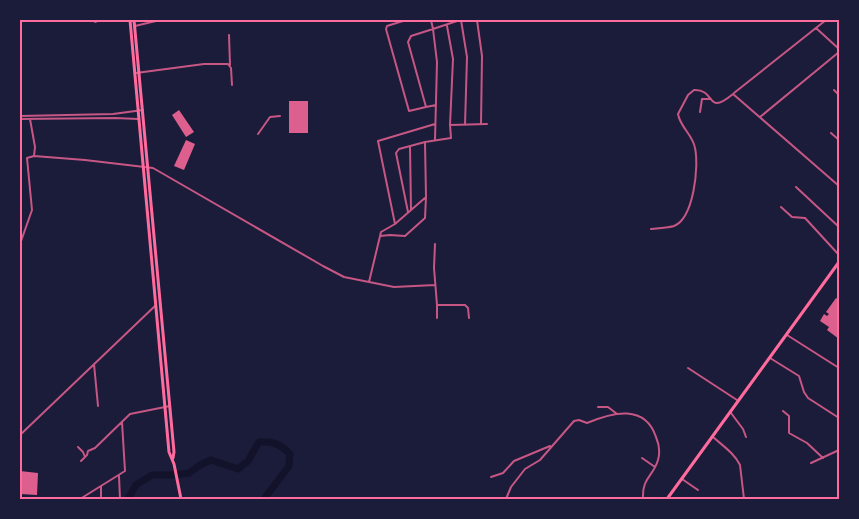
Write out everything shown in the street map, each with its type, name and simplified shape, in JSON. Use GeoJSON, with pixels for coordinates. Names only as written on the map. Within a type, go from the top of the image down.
{"type":"FeatureCollection","features":[{"type":"Feature","properties":{"kind":"main road"},"geometry":{"type":"LineString","coordinates":[[132,20],[135,26],[146,167],[163,322],[174,452],[173,459]]}},
{"type":"Feature","properties":{"kind":"main road"},"geometry":{"type":"LineString","coordinates":[[132,20],[138,73]]}},
{"type":"Feature","properties":{"kind":"main road"},"geometry":{"type":"LineString","coordinates":[[146,167],[165,407],[170,452],[181,499]]}},
{"type":"Feature","properties":{"kind":"main road"},"geometry":{"type":"LineString","coordinates":[[667,499],[839,262]]}},
{"type":"Feature","properties":{"kind":"main road"},"geometry":{"type":"LineString","coordinates":[[155,298],[160,297]]}},
{"type":"Feature","properties":{"kind":"main road"},"geometry":{"type":"LineString","coordinates":[[158,323],[163,322]]}},
{"type":"Feature","properties":{"kind":"street"},"geometry":{"type":"LineString","coordinates":[[95,22],[100,20]]}},
{"type":"Feature","properties":{"kind":"street"},"geometry":{"type":"LineString","coordinates":[[135,26],[160,20]]}},
{"type":"Feature","properties":{"kind":"street"},"geometry":{"type":"LineString","coordinates":[[406,20],[387,26],[386,29],[409,111],[436,105]]}},
{"type":"Feature","properties":{"kind":"street"},"geometry":{"type":"LineString","coordinates":[[431,20],[437,62],[435,140]]}},
{"type":"Feature","properties":{"kind":"street"},"geometry":{"type":"LineString","coordinates":[[426,107],[408,40],[411,36],[461,20],[467,57],[466,125]]}},
{"type":"Feature","properties":{"kind":"street"},"geometry":{"type":"LineString","coordinates":[[477,20],[482,56],[481,124]]}},
{"type":"Feature","properties":{"kind":"street"},"geometry":{"type":"LineString","coordinates":[[650,229],[675,225],[681,220],[692,200],[695,181],[695,147],[682,125],[678,111],[688,94],[694,90],[703,91],[716,103],[721,104],[826,20]]}},
{"type":"Feature","properties":{"kind":"street"},"geometry":{"type":"LineString","coordinates":[[408,212],[396,152],[399,149],[425,142],[451,138],[453,59],[447,24]]}},
{"type":"Feature","properties":{"kind":"street"},"geometry":{"type":"LineString","coordinates":[[760,116],[839,50],[816,28]]}},
{"type":"Feature","properties":{"kind":"street"},"geometry":{"type":"LineString","coordinates":[[229,35],[232,85]]}},
{"type":"Feature","properties":{"kind":"street"},"geometry":{"type":"LineString","coordinates":[[138,73],[204,64],[230,65]]}},
{"type":"Feature","properties":{"kind":"street"},"geometry":{"type":"LineString","coordinates":[[834,90],[839,95]]}},
{"type":"Feature","properties":{"kind":"street"},"geometry":{"type":"LineString","coordinates":[[733,94],[839,186]]}},
{"type":"Feature","properties":{"kind":"street"},"geometry":{"type":"LineString","coordinates":[[700,112],[702,99],[710,98]]}},
{"type":"Feature","properties":{"kind":"street"},"geometry":{"type":"LineString","coordinates":[[20,118],[113,114],[141,110]]}},
{"type":"Feature","properties":{"kind":"street"},"geometry":{"type":"LineString","coordinates":[[258,134],[270,117],[280,116]]}},
{"type":"Feature","properties":{"kind":"street"},"geometry":{"type":"LineString","coordinates":[[20,118],[142,119]]}},
{"type":"Feature","properties":{"kind":"street"},"geometry":{"type":"LineString","coordinates":[[30,119],[35,147],[34,156]]}},
{"type":"Feature","properties":{"kind":"street"},"geometry":{"type":"LineString","coordinates":[[395,224],[378,141],[435,124]]}},
{"type":"Feature","properties":{"kind":"street"},"geometry":{"type":"LineString","coordinates":[[450,125],[487,124]]}},
{"type":"Feature","properties":{"kind":"street"},"geometry":{"type":"LineString","coordinates":[[830,133],[839,140]]}},
{"type":"Feature","properties":{"kind":"street"},"geometry":{"type":"LineString","coordinates":[[380,236],[405,236],[424,220],[426,216],[425,142]]}},
{"type":"Feature","properties":{"kind":"street"},"geometry":{"type":"LineString","coordinates":[[410,146],[411,210]]}},
{"type":"Feature","properties":{"kind":"street"},"geometry":{"type":"LineString","coordinates":[[20,244],[32,206],[31,184],[26,160],[29,156],[85,160],[146,167],[194,191],[344,277],[390,287],[435,285]]}},
{"type":"Feature","properties":{"kind":"street"},"geometry":{"type":"LineString","coordinates":[[796,187],[839,227]]}},
{"type":"Feature","properties":{"kind":"street"},"geometry":{"type":"LineString","coordinates":[[369,282],[382,231],[395,224],[426,198]]}},
{"type":"Feature","properties":{"kind":"street"},"geometry":{"type":"LineString","coordinates":[[781,208],[792,217],[804,218],[839,255]]}},
{"type":"Feature","properties":{"kind":"street"},"geometry":{"type":"LineString","coordinates":[[390,227],[390,235]]}},
{"type":"Feature","properties":{"kind":"street"},"geometry":{"type":"LineString","coordinates":[[435,244],[437,318]]}},
{"type":"Feature","properties":{"kind":"street"},"geometry":{"type":"LineString","coordinates":[[20,434],[156,305]]}},
{"type":"Feature","properties":{"kind":"street"},"geometry":{"type":"LineString","coordinates":[[437,305],[465,305],[468,308],[468,318]]}},
{"type":"Feature","properties":{"kind":"street"},"geometry":{"type":"LineString","coordinates":[[787,335],[839,368]]}},
{"type":"Feature","properties":{"kind":"street"},"geometry":{"type":"LineString","coordinates":[[770,358],[799,376],[808,398],[839,418]]}},
{"type":"Feature","properties":{"kind":"street"},"geometry":{"type":"LineString","coordinates":[[94,364],[98,406]]}},
{"type":"Feature","properties":{"kind":"street"},"geometry":{"type":"LineString","coordinates":[[688,368],[739,401]]}},
{"type":"Feature","properties":{"kind":"street"},"geometry":{"type":"LineString","coordinates":[[81,461],[87,456],[88,451],[95,448],[133,413],[170,406]]}},
{"type":"Feature","properties":{"kind":"street"},"geometry":{"type":"LineString","coordinates":[[598,407],[608,407],[617,414]]}},
{"type":"Feature","properties":{"kind":"street"},"geometry":{"type":"LineString","coordinates":[[783,411],[789,416],[789,432],[807,443],[822,458]]}},
{"type":"Feature","properties":{"kind":"street"},"geometry":{"type":"LineString","coordinates":[[506,499],[525,469],[540,460],[574,421],[579,420],[587,423],[598,418],[629,413],[647,421],[654,429],[658,443],[658,460],[644,484],[643,499]]}},
{"type":"Feature","properties":{"kind":"street"},"geometry":{"type":"LineString","coordinates":[[731,413],[743,429],[746,437]]}},
{"type":"Feature","properties":{"kind":"street"},"geometry":{"type":"LineString","coordinates":[[80,499],[123,474],[126,468],[122,422]]}},
{"type":"Feature","properties":{"kind":"street"},"geometry":{"type":"LineString","coordinates":[[713,437],[738,461],[744,499]]}},
{"type":"Feature","properties":{"kind":"street"},"geometry":{"type":"LineString","coordinates":[[491,477],[503,473],[514,461],[552,445]]}},
{"type":"Feature","properties":{"kind":"street"},"geometry":{"type":"LineString","coordinates":[[78,447],[85,457]]}},
{"type":"Feature","properties":{"kind":"street"},"geometry":{"type":"LineString","coordinates":[[811,463],[839,450]]}},
{"type":"Feature","properties":{"kind":"street"},"geometry":{"type":"LineString","coordinates":[[642,458],[655,467]]}},
{"type":"Feature","properties":{"kind":"street"},"geometry":{"type":"LineString","coordinates":[[119,476],[120,499]]}},
{"type":"Feature","properties":{"kind":"street"},"geometry":{"type":"LineString","coordinates":[[682,479],[698,490]]}},
{"type":"Feature","properties":{"kind":"street"},"geometry":{"type":"LineString","coordinates":[[101,499],[102,486]]}},
{"type":"Feature","properties":{"kind":"street"},"geometry":{"type":"LineString","coordinates":[[87,499],[88,494]]}},
{"type":"Feature","properties":{"kind":"building"},"geometry":{"type":"Polygon","coordinates":[[[289,101],[308,101],[308,133],[289,133],[289,101]]]}},
{"type":"Feature","properties":{"kind":"building"},"geometry":{"type":"Polygon","coordinates":[[[179,110],[194,132],[186,137],[172,115],[179,110]]]}},
{"type":"Feature","properties":{"kind":"building"},"geometry":{"type":"Polygon","coordinates":[[[186,140],[195,144],[184,170],[174,166],[186,140]]]}},
{"type":"Feature","properties":{"kind":"building"},"geometry":{"type":"Polygon","coordinates":[[[836,298],[839,300],[839,339],[827,330],[829,327],[820,321],[824,314],[827,316],[829,314],[826,312],[836,298]]]}},
{"type":"Feature","properties":{"kind":"building"},"geometry":{"type":"Polygon","coordinates":[[[20,471],[38,473],[37,495],[20,494],[20,471]]]}},
{"type":"Feature","properties":{"kind":"waterway"},"geometry":{"type":"LineString","coordinates":[[128,499],[136,485],[152,475],[189,473],[211,460],[238,469],[248,461],[259,442],[276,444],[290,454],[289,466],[264,499]]}}]}
